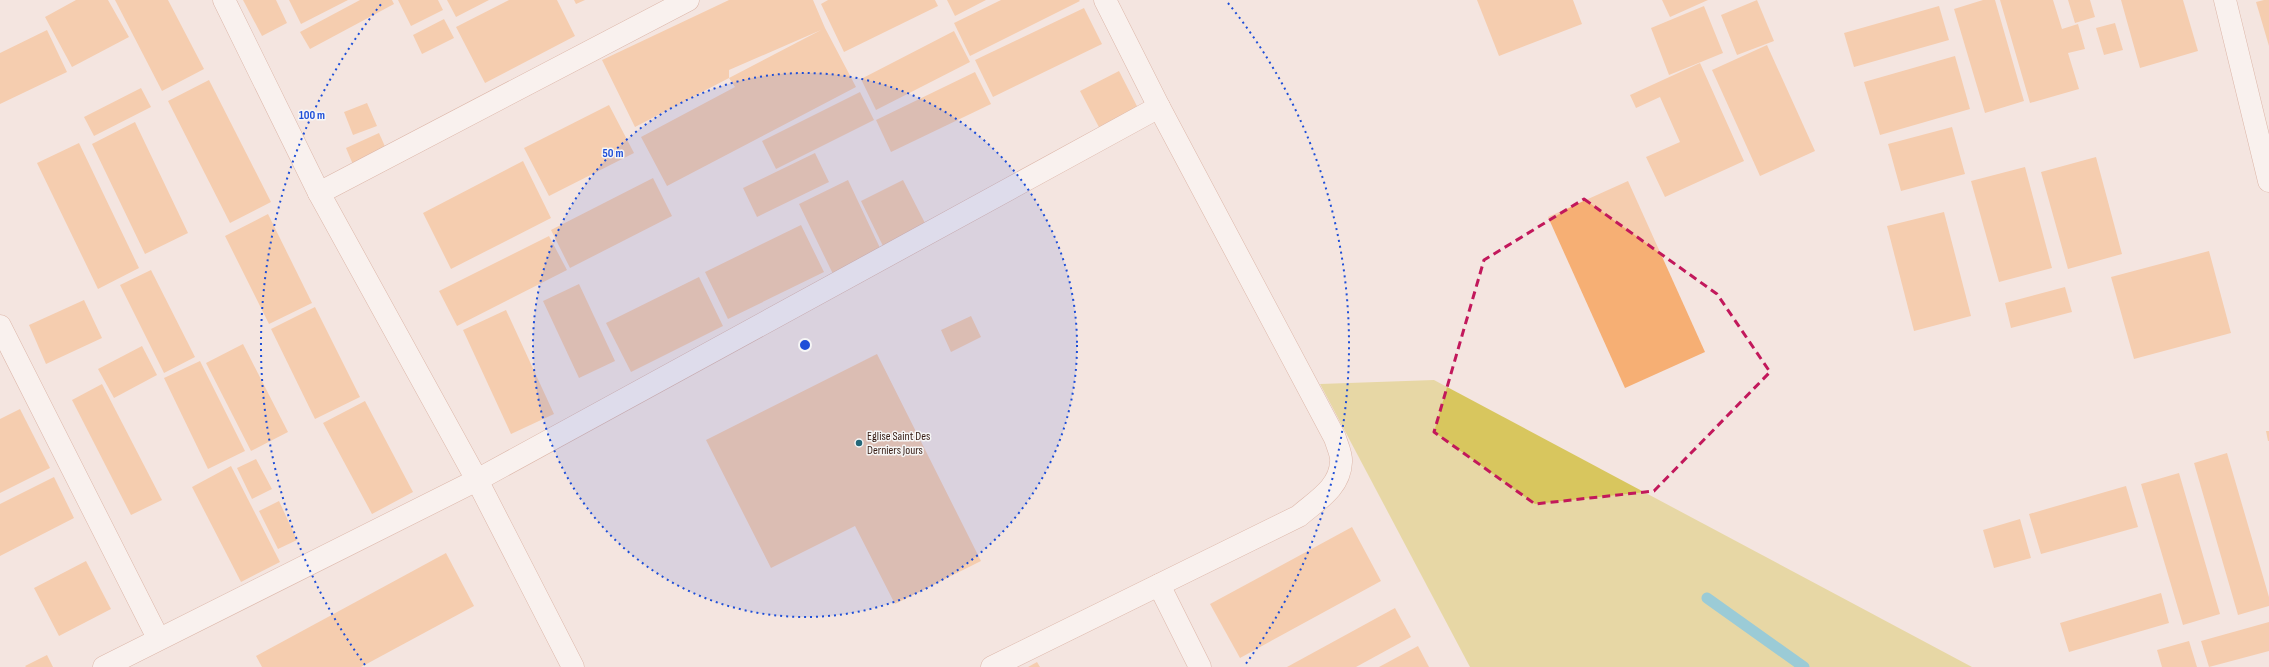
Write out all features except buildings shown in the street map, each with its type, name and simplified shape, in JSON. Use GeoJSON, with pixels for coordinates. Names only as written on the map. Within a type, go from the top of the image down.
{"type":"FeatureCollection","features":[{"type":"Feature","properties":{"kind":"street"},"geometry":{"type":"LineString","coordinates":[[224,0],[319,193],[477,480],[573,667]]}},
{"type":"Feature","properties":{"kind":"street"},"geometry":{"type":"LineString","coordinates":[[319,193],[688,0]]}},
{"type":"Feature","properties":{"kind":"street"},"geometry":{"type":"LineString","coordinates":[[992,667],[1299,516],[1333,487],[1341,461],[1335,438],[1159,107],[1105,0]]}},
{"type":"Feature","properties":{"kind":"street"},"geometry":{"type":"LineString","coordinates":[[2225,0],[2269,181]]}},
{"type":"Feature","properties":{"kind":"street"},"geometry":{"type":"LineString","coordinates":[[104,667],[158,638],[477,480],[1159,107]]}},
{"type":"Feature","properties":{"kind":"street"},"geometry":{"type":"LineString","coordinates":[[0,326],[5,348],[158,638]]}},
{"type":"Feature","properties":{"kind":"street"},"geometry":{"type":"LineString","coordinates":[[1159,585],[1200,667]]}},
{"type":"Feature","properties":{"kind":"highlighted area"},"geometry":{"type":"Polygon","coordinates":[[[1584,199],[1717,294],[1770,372],[1654,491],[1535,504],[1434,432],[1484,260],[1584,199]]]}},
{"type":"Feature","properties":{"kind":"shaded area"},"geometry":{"type":"Polygon","coordinates":[[[1434,380],[1972,667],[1470,667],[1320,384],[1434,380]]]}},
{"type":"Feature","properties":{"kind":"waterway"},"geometry":{"type":"LineString","coordinates":[[1707,598],[1804,667]]}},
{"type":"Feature","properties":{"kind":"place","name":"Eglise Saint Des Derniers Jours"},"geometry":{"type":"Point","coordinates":[859,443]}}]}
